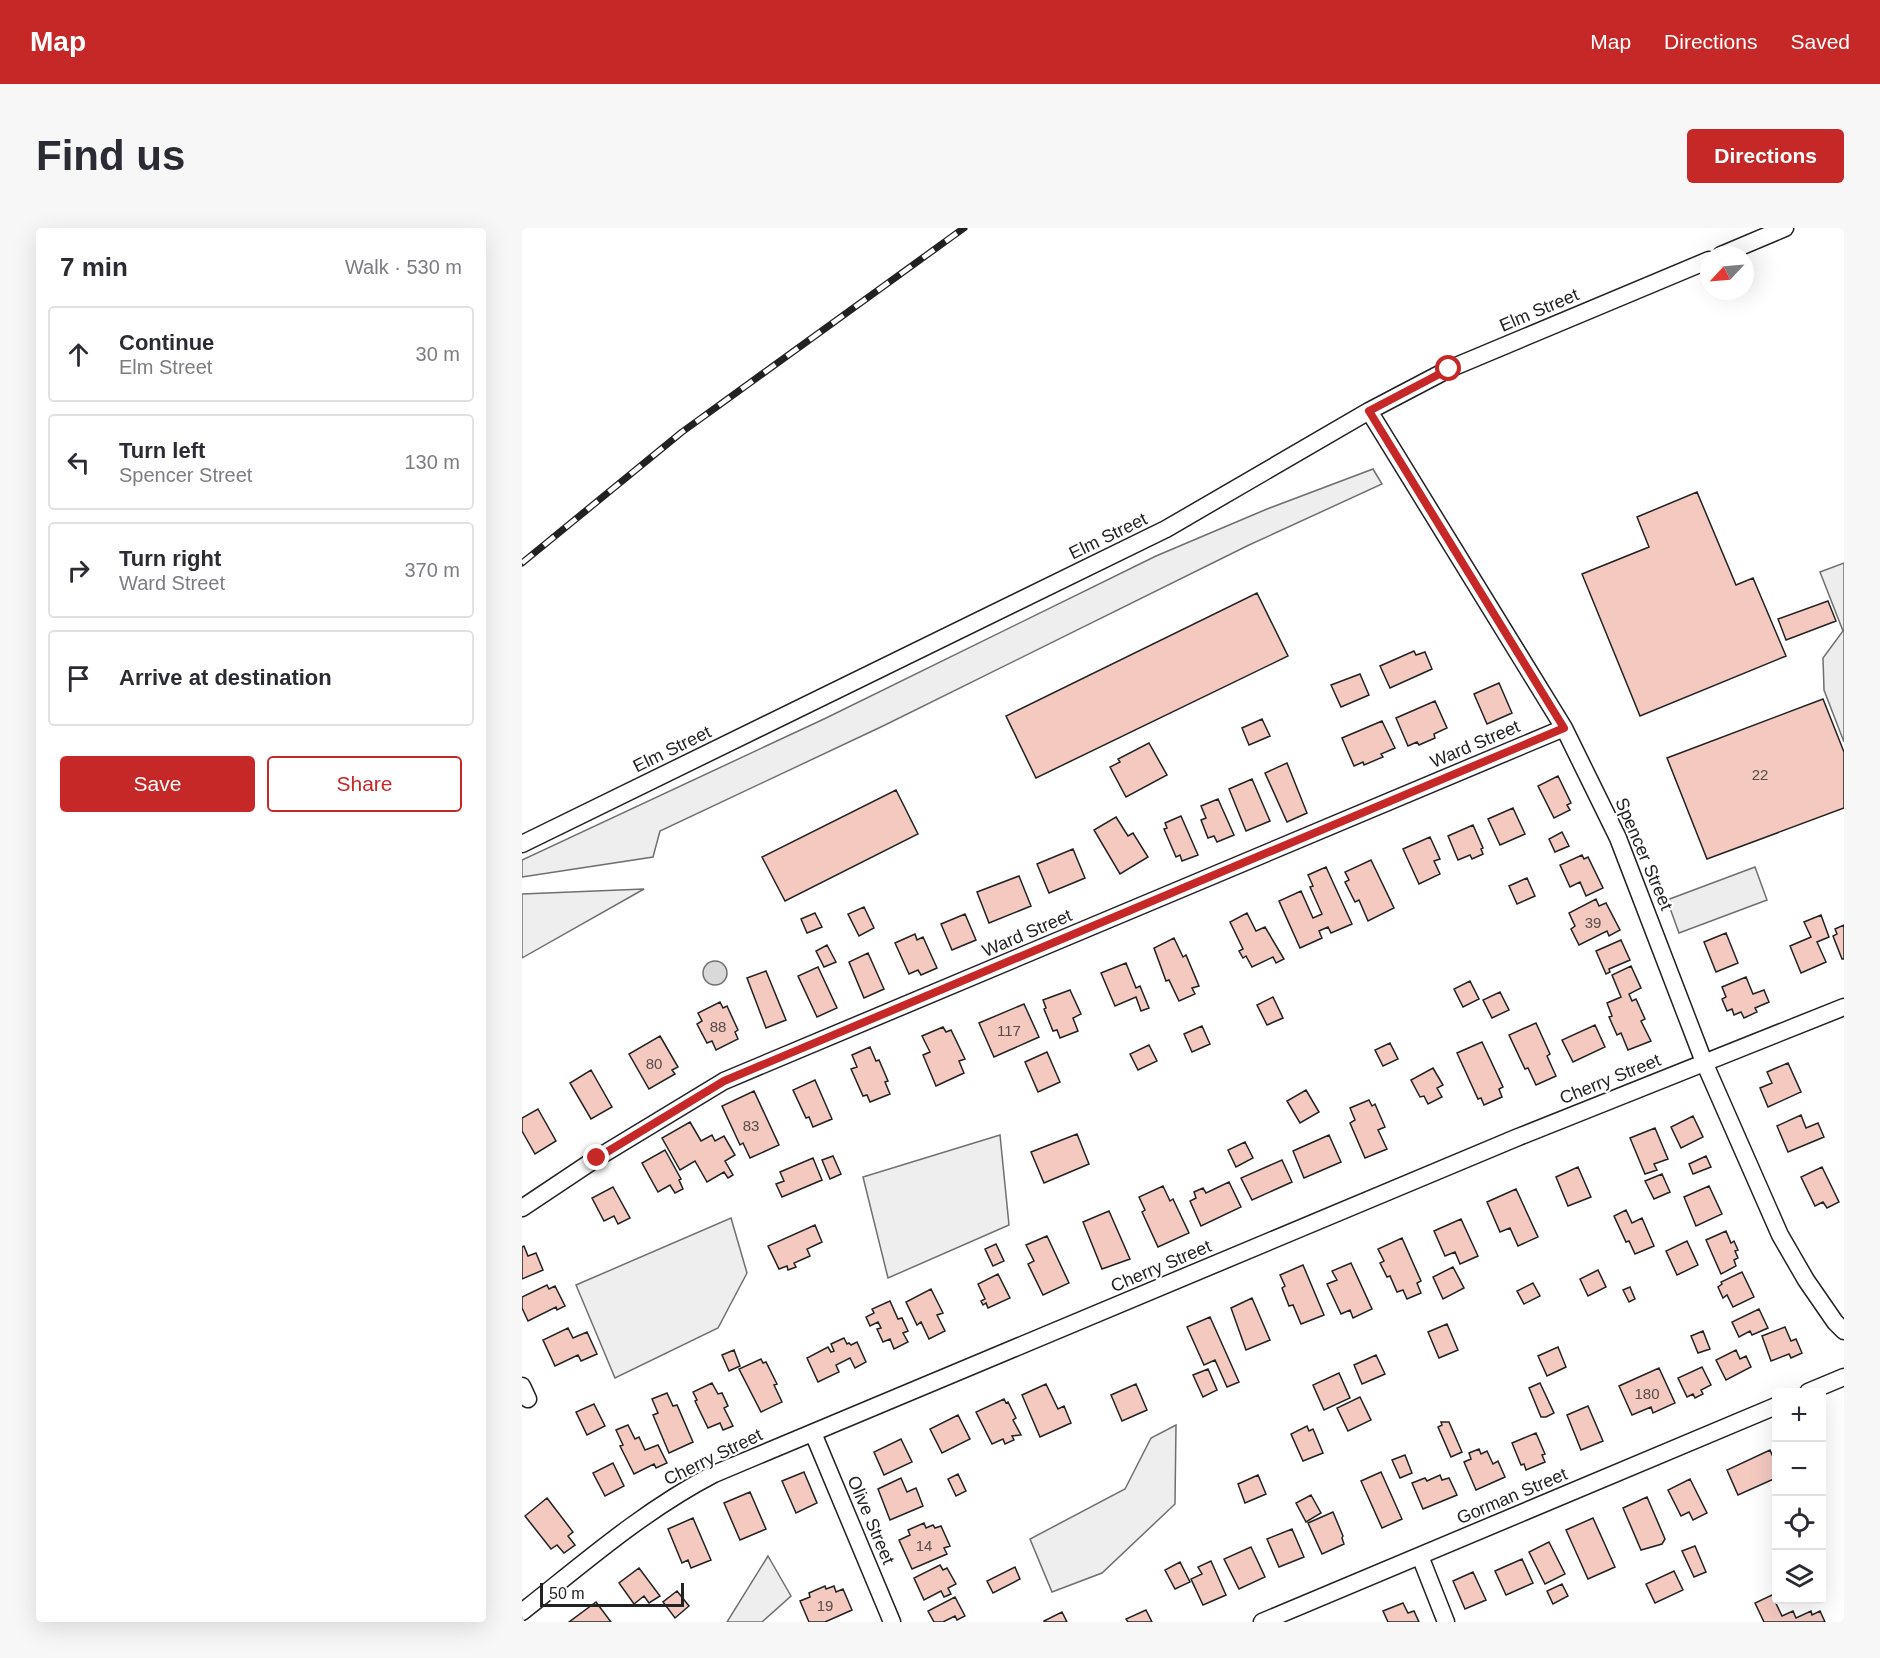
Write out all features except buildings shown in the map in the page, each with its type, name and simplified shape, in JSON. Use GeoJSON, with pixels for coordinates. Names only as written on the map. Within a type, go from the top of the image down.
{"type":"FeatureCollection","features":[{"type":"Feature","properties":{"kind":"street"},"geometry":{"type":"LineString","coordinates":[[1742,246],[1785,228]]}},
{"type":"Feature","properties":{"kind":"street","name":"Elm Street"},"geometry":{"type":"LineString","coordinates":[[522,844],[1166,529],[1369,411],[1449,369],[1700,264]]}},
{"type":"Feature","properties":{"kind":"street","name":"Spencer Street"},"geometry":{"type":"LineString","coordinates":[[1369,411],[1564,728],[1618,838],[1704,1062],[1780,1235],[1806,1280],[1835,1322],[1844,1331]]}},
{"type":"Feature","properties":{"kind":"street","name":"Ward Street"},"geometry":{"type":"LineString","coordinates":[[522,1208],[597,1158],[724,1081],[1564,728]]}},
{"type":"Feature","properties":{"kind":"street","name":"Cherry Street"},"geometry":{"type":"LineString","coordinates":[[522,1612],[629,1527],[683,1491],[714,1474],[1516,1138],[1844,1007]]}},
{"type":"Feature","properties":{"kind":"street"},"geometry":{"type":"LineString","coordinates":[[1818,1388],[1844,1377]]}},
{"type":"Feature","properties":{"kind":"street","name":"Gorman Street"},"geometry":{"type":"LineString","coordinates":[[1262,1622],[1772,1408]]}},
{"type":"Feature","properties":{"kind":"street","name":"Olive Street"},"geometry":{"type":"LineString","coordinates":[[813,1432],[892,1622]]}},
{"type":"Feature","properties":{"kind":"street"},"geometry":{"type":"LineString","coordinates":[[1420,1556],[1446,1622]]}},
{"type":"Feature","properties":{"kind":"shaded area"},"geometry":{"type":"Polygon","coordinates":[[[1373,469],[1382,484],[1249,545],[883,726],[660,831],[653,857],[522,877],[522,860],[824,719],[1156,556],[1267,509],[1373,469]]]}},
{"type":"Feature","properties":{"kind":"shaded area"},"geometry":{"type":"Polygon","coordinates":[[[1844,563],[1844,742],[1824,690],[1823,658],[1843,631],[1820,572],[1844,563]]]}},
{"type":"Feature","properties":{"kind":"shaded area"},"geometry":{"type":"Polygon","coordinates":[[[1755,867],[1767,900],[1679,933],[1667,900],[1755,867]]]}},
{"type":"Feature","properties":{"kind":"shaded area"},"geometry":{"type":"Polygon","coordinates":[[[644,889],[522,958],[522,894],[644,889]]]}},
{"type":"Feature","properties":{"kind":"shaded area"},"geometry":{"type":"Polygon","coordinates":[[[710,961],[720,961],[727,968],[727,978],[720,985],[710,985],[703,978],[703,968],[710,961]]]}},
{"type":"Feature","properties":{"kind":"shaded area"},"geometry":{"type":"Polygon","coordinates":[[[1000,1135],[1009,1225],[888,1278],[863,1177],[1000,1135]]]}},
{"type":"Feature","properties":{"kind":"shaded area"},"geometry":{"type":"Polygon","coordinates":[[[731,1218],[747,1273],[718,1328],[615,1378],[576,1285],[731,1218]]]}},
{"type":"Feature","properties":{"kind":"shaded area"},"geometry":{"type":"Polygon","coordinates":[[[1176,1425],[1175,1504],[1102,1573],[1052,1592],[1030,1539],[1125,1489],[1151,1438],[1176,1425]]]}},
{"type":"Feature","properties":{"kind":"shaded area"},"geometry":{"type":"Polygon","coordinates":[[[768,1556],[791,1596],[762,1622],[727,1622],[768,1556]]]}},
{"type":"Feature","properties":{"kind":"railway"},"geometry":{"type":"LineString","coordinates":[[522,563],[682,432],[964,228]]}},
{"type":"Feature","properties":{"kind":"route"},"geometry":{"type":"LineString","coordinates":[[597,1158],[724,1081],[1564,728],[1369,411],[1449,369]]}}]}
